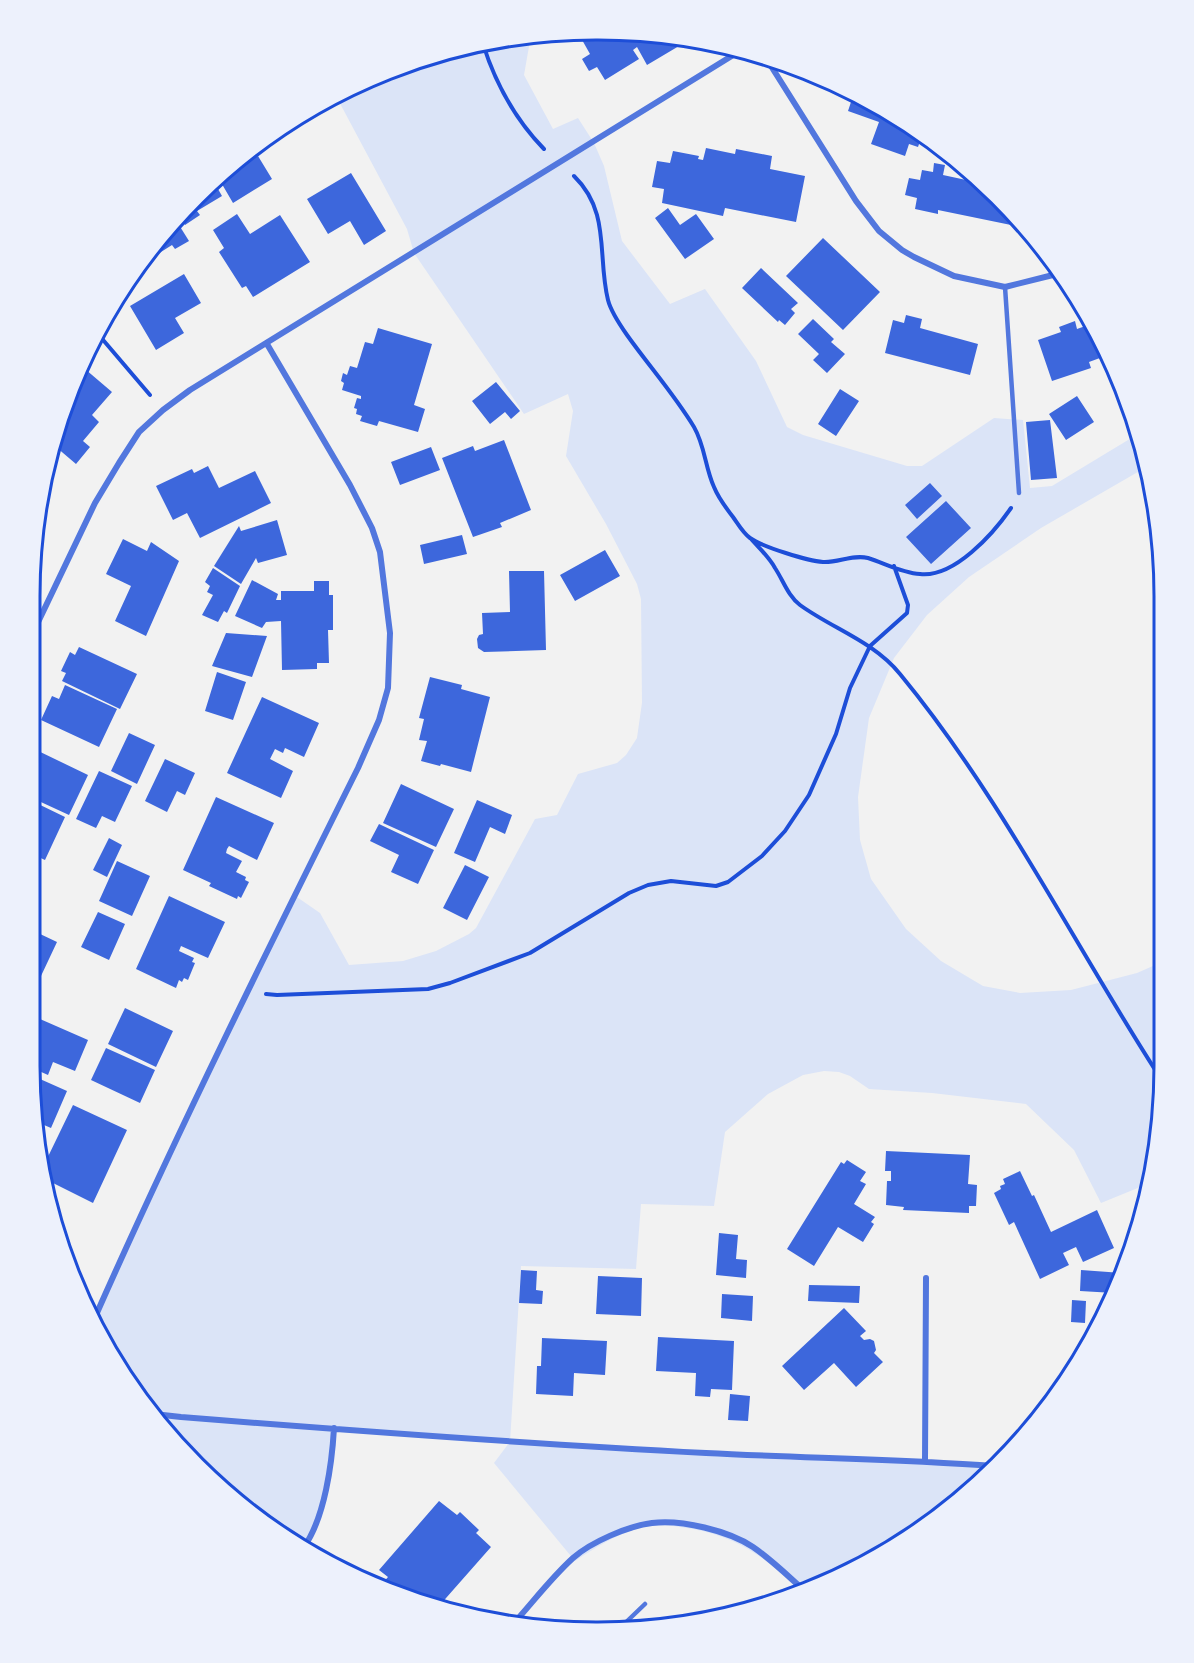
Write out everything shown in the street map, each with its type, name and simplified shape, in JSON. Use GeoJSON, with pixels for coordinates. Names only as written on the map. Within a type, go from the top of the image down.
{"type":"FeatureCollection","features":[{"type":"Feature","properties":{"kind":"street"},"geometry":{"type":"LineString","coordinates":[[40,618],[95,503],[139,432],[163,410],[190,390],[731,57]]}},
{"type":"Feature","properties":{"kind":"street"},"geometry":{"type":"LineString","coordinates":[[773,69],[856,201],[879,231],[914,257],[954,276],[1005,287],[1051,275]]}},
{"type":"Feature","properties":{"kind":"street"},"geometry":{"type":"LineString","coordinates":[[98,1311],[141,1212],[358,768],[379,720],[388,688],[390,633],[380,552],[372,528],[350,485],[267,344]]}},
{"type":"Feature","properties":{"kind":"street"},"geometry":{"type":"LineString","coordinates":[[926,1278],[926,1461]]}},
{"type":"Feature","properties":{"kind":"street"},"geometry":{"type":"LineString","coordinates":[[163,1415],[704,1453],[985,1465]]}},
{"type":"Feature","properties":{"kind":"street"},"geometry":{"type":"LineString","coordinates":[[307,1541],[320,1513],[331,1461],[334,1428]]}},
{"type":"Feature","properties":{"kind":"street"},"geometry":{"type":"LineString","coordinates":[[519,1617],[574,1557],[624,1530],[652,1523],[674,1522],[702,1527],[730,1536],[752,1546],[798,1585]]}},
{"type":"Feature","properties":{"kind":"lane"},"geometry":{"type":"LineString","coordinates":[[1005,287],[1019,493]]}},
{"type":"Feature","properties":{"kind":"lane"},"geometry":{"type":"LineString","coordinates":[[627,1621],[645,1604]]}},
{"type":"Feature","properties":{"kind":"path"},"geometry":{"type":"LineString","coordinates":[[486,51],[499,85],[510,104],[542,147],[579,181],[592,200],[603,246],[604,277],[609,302],[639,353],[680,405],[694,427],[702,442],[714,487],[739,525],[774,565],[783,583],[798,603],[870,646],[897,671],[927,707],[1049,893],[1154,1067]]}},
{"type":"Feature","properties":{"kind":"path"},"geometry":{"type":"LineString","coordinates":[[104,341],[163,410]]}},
{"type":"Feature","properties":{"kind":"path"},"geometry":{"type":"LineString","coordinates":[[750,538],[768,547],[823,562],[860,556],[920,574],[940,573],[959,562],[993,530],[1010,510],[1019,493]]}},
{"type":"Feature","properties":{"kind":"path"},"geometry":{"type":"LineString","coordinates":[[248,991],[277,995],[428,988],[530,953],[648,885],[671,881],[716,886],[728,882],[762,856],[784,831],[809,795],[836,734],[850,688],[870,646],[907,613],[908,605],[894,566]]}},
{"type":"Feature","properties":{"kind":"shaded area"},"geometry":{"type":"Polygon","coordinates":[[[529,45],[524,75],[553,129],[578,118],[594,143],[604,166],[622,241],[670,304],[705,289],[756,361],[787,427],[803,435],[907,466],[922,466],[994,418],[1023,420],[1030,488],[1052,486],[1130,439],[1135,453],[1139,471],[1041,528],[969,577],[927,615],[894,658],[869,718],[858,797],[860,840],[871,879],[906,929],[941,961],[983,986],[1020,993],[1071,990],[1137,973],[1154,966],[1152,1102],[1149,1139],[1140,1187],[1101,1203],[1074,1150],[1026,1104],[932,1093],[869,1089],[850,1076],[839,1072],[824,1071],[803,1075],[768,1094],[725,1132],[714,1206],[641,1204],[636,1269],[521,1266],[510,1442],[984,1466],[936,1508],[906,1529],[843,1565],[795,1586],[753,1552],[726,1538],[677,1527],[656,1525],[621,1534],[575,1561],[494,1463],[509,1443],[336,1428],[328,1486],[307,1541],[258,1508],[203,1460],[155,1405],[115,1344],[96,1308],[294,895],[320,913],[349,965],[403,961],[436,951],[476,928],[535,819],[557,815],[578,774],[617,763],[626,755],[637,738],[642,703],[641,599],[637,584],[606,524],[566,456],[573,411],[568,394],[524,414],[414,253],[407,229],[340,104],[384,83],[453,59],[529,45]]]}},
{"type":"Feature","properties":{"kind":"building"},"geometry":{"type":"Polygon","coordinates":[[[583,41],[678,46],[647,65],[637,47],[633,50],[639,59],[605,80],[597,67],[589,71],[582,59],[590,54],[583,41]]]}},
{"type":"Feature","properties":{"kind":"building"},"geometry":{"type":"Polygon","coordinates":[[[851,102],[906,134],[919,143],[918,147],[909,144],[905,156],[871,144],[879,122],[848,111],[851,102]]]}},
{"type":"Feature","properties":{"kind":"building"},"geometry":{"type":"Polygon","coordinates":[[[706,148],[735,154],[736,149],[772,156],[770,169],[805,176],[796,222],[725,208],[723,216],[662,203],[664,189],[652,187],[657,161],[670,163],[673,151],[699,156],[698,159],[703,160],[706,148]]]}},
{"type":"Feature","properties":{"kind":"building"},"geometry":{"type":"Polygon","coordinates":[[[258,156],[272,179],[233,203],[223,185],[258,156]]]}},
{"type":"Feature","properties":{"kind":"building"},"geometry":{"type":"Polygon","coordinates":[[[934,163],[945,165],[943,175],[965,180],[991,203],[1010,225],[938,210],[938,214],[915,209],[917,198],[905,195],[909,178],[920,180],[922,170],[933,172],[934,163]]]}},
{"type":"Feature","properties":{"kind":"building"},"geometry":{"type":"Polygon","coordinates":[[[351,173],[386,231],[364,245],[350,221],[328,234],[307,199],[351,173]]]}},
{"type":"Feature","properties":{"kind":"building"},"geometry":{"type":"Polygon","coordinates":[[[218,189],[222,196],[197,211],[200,215],[185,225],[203,203],[218,189]]]}},
{"type":"Feature","properties":{"kind":"building"},"geometry":{"type":"Polygon","coordinates":[[[668,208],[680,225],[696,214],[714,239],[685,259],[655,218],[668,208]]]}},
{"type":"Feature","properties":{"kind":"building"},"geometry":{"type":"Polygon","coordinates":[[[237,214],[250,234],[280,215],[310,262],[253,297],[246,286],[242,288],[219,252],[224,248],[213,230],[237,214]]]}},
{"type":"Feature","properties":{"kind":"building"},"geometry":{"type":"Polygon","coordinates":[[[181,228],[189,241],[175,249],[172,245],[159,253],[181,228]]]}},
{"type":"Feature","properties":{"kind":"building"},"geometry":{"type":"Polygon","coordinates":[[[823,238],[880,292],[843,330],[786,276],[823,238]]]}},
{"type":"Feature","properties":{"kind":"building"},"geometry":{"type":"Polygon","coordinates":[[[761,268],[798,303],[791,309],[795,313],[785,325],[779,320],[778,322],[742,288],[761,268]]]}},
{"type":"Feature","properties":{"kind":"building"},"geometry":{"type":"Polygon","coordinates":[[[184,274],[201,303],[175,318],[184,333],[156,350],[130,306],[184,274]]]}},
{"type":"Feature","properties":{"kind":"building"},"geometry":{"type":"Polygon","coordinates":[[[906,315],[922,319],[920,328],[978,344],[970,375],[885,353],[893,320],[904,323],[906,315]]]}},
{"type":"Feature","properties":{"kind":"building"},"geometry":{"type":"Polygon","coordinates":[[[813,319],[834,339],[831,342],[845,354],[827,373],[813,360],[819,354],[798,334],[813,319]]]}},
{"type":"Feature","properties":{"kind":"building"},"geometry":{"type":"Polygon","coordinates":[[[1075,321],[1077,329],[1083,327],[1099,358],[1089,362],[1091,368],[1052,381],[1038,340],[1061,332],[1059,327],[1075,321]]]}},
{"type":"Feature","properties":{"kind":"building"},"geometry":{"type":"Polygon","coordinates":[[[378,328],[432,344],[414,405],[425,409],[418,432],[379,421],[377,426],[360,421],[362,416],[356,414],[357,409],[354,408],[357,398],[361,399],[361,396],[342,390],[343,373],[347,375],[350,366],[357,368],[365,342],[373,344],[378,328]]]}},
{"type":"Feature","properties":{"kind":"building"},"geometry":{"type":"Polygon","coordinates":[[[88,372],[112,392],[92,415],[99,422],[83,441],[90,447],[76,464],[60,450],[88,372]]]}},
{"type":"Feature","properties":{"kind":"building"},"geometry":{"type":"Polygon","coordinates":[[[496,382],[520,411],[511,419],[505,412],[490,424],[472,401],[496,382]]]}},
{"type":"Feature","properties":{"kind":"building"},"geometry":{"type":"Polygon","coordinates":[[[840,389],[859,401],[836,436],[818,424],[840,389]]]}},
{"type":"Feature","properties":{"kind":"building"},"geometry":{"type":"Polygon","coordinates":[[[1077,396],[1094,422],[1066,440],[1049,414],[1077,396]]]}},
{"type":"Feature","properties":{"kind":"building"},"geometry":{"type":"Polygon","coordinates":[[[1050,420],[1057,478],[1031,480],[1026,422],[1050,420]]]}},
{"type":"Feature","properties":{"kind":"building"},"geometry":{"type":"Polygon","coordinates":[[[504,440],[531,510],[500,523],[502,527],[473,537],[442,458],[473,446],[475,451],[504,440]]]}},
{"type":"Feature","properties":{"kind":"building"},"geometry":{"type":"Polygon","coordinates":[[[431,447],[440,470],[400,485],[391,462],[431,447]]]}},
{"type":"Feature","properties":{"kind":"building"},"geometry":{"type":"Polygon","coordinates":[[[208,466],[219,488],[255,471],[271,503],[200,538],[187,513],[173,520],[156,486],[192,469],[194,473],[208,466]]]}},
{"type":"Feature","properties":{"kind":"building"},"geometry":{"type":"Polygon","coordinates":[[[930,483],[942,496],[917,519],[905,505],[930,483]]]}},
{"type":"Feature","properties":{"kind":"building"},"geometry":{"type":"Polygon","coordinates":[[[946,501],[971,528],[931,564],[906,537],[946,501]]]}},
{"type":"Feature","properties":{"kind":"building"},"geometry":{"type":"Polygon","coordinates":[[[277,520],[287,555],[258,563],[256,558],[241,584],[214,566],[239,526],[241,531],[277,520]]]}},
{"type":"Feature","properties":{"kind":"building"},"geometry":{"type":"Polygon","coordinates":[[[462,535],[467,554],[424,564],[420,545],[462,535]]]}},
{"type":"Feature","properties":{"kind":"building"},"geometry":{"type":"Polygon","coordinates":[[[123,539],[147,551],[151,542],[179,561],[146,636],[115,621],[131,586],[106,574],[123,539]]]}},
{"type":"Feature","properties":{"kind":"building"},"geometry":{"type":"Polygon","coordinates":[[[605,550],[620,576],[575,601],[560,575],[605,550]]]}},
{"type":"Feature","properties":{"kind":"building"},"geometry":{"type":"Polygon","coordinates":[[[213,568],[240,586],[227,613],[224,611],[218,622],[202,615],[213,595],[207,592],[210,586],[205,582],[213,568]]]}},
{"type":"Feature","properties":{"kind":"building"},"geometry":{"type":"Polygon","coordinates":[[[509,571],[544,571],[546,650],[484,652],[478,648],[477,639],[483,634],[482,613],[510,612],[509,571]]]}},
{"type":"Feature","properties":{"kind":"building"},"geometry":{"type":"Polygon","coordinates":[[[252,580],[278,594],[276,600],[281,600],[281,591],[314,591],[314,581],[329,581],[329,595],[333,595],[333,630],[328,630],[329,663],[317,663],[317,669],[282,670],[281,621],[266,622],[262,628],[235,616],[252,580]]]}},
{"type":"Feature","properties":{"kind":"building"},"geometry":{"type":"Polygon","coordinates":[[[226,633],[267,636],[252,677],[212,666],[226,633]]]}},
{"type":"Feature","properties":{"kind":"building"},"geometry":{"type":"Polygon","coordinates":[[[79,647],[137,674],[120,709],[62,681],[66,673],[61,671],[70,652],[75,655],[79,647]]]}},
{"type":"Feature","properties":{"kind":"building"},"geometry":{"type":"Polygon","coordinates":[[[217,672],[246,682],[233,720],[205,711],[217,672]]]}},
{"type":"Feature","properties":{"kind":"building"},"geometry":{"type":"Polygon","coordinates":[[[430,677],[462,685],[461,689],[490,697],[471,772],[421,761],[427,741],[419,740],[424,719],[419,718],[430,677]]]}},
{"type":"Feature","properties":{"kind":"building"},"geometry":{"type":"Polygon","coordinates":[[[65,685],[117,709],[99,747],[41,720],[52,696],[59,699],[65,685]]]}},
{"type":"Feature","properties":{"kind":"building"},"geometry":{"type":"Polygon","coordinates":[[[262,697],[319,723],[304,757],[285,748],[283,753],[275,749],[270,759],[293,771],[281,798],[227,773],[262,697]]]}},
{"type":"Feature","properties":{"kind":"building"},"geometry":{"type":"Polygon","coordinates":[[[129,733],[155,745],[137,784],[111,771],[129,733]]]}},
{"type":"Feature","properties":{"kind":"building"},"geometry":{"type":"Polygon","coordinates":[[[40,752],[88,775],[69,815],[40,802],[40,752]]]}},
{"type":"Feature","properties":{"kind":"building"},"geometry":{"type":"Polygon","coordinates":[[[165,759],[195,773],[185,795],[177,791],[167,812],[145,801],[165,759]]]}},
{"type":"Feature","properties":{"kind":"building"},"geometry":{"type":"Polygon","coordinates":[[[99,771],[132,786],[115,822],[102,816],[96,828],[76,819],[99,771]]]}},
{"type":"Feature","properties":{"kind":"building"},"geometry":{"type":"Polygon","coordinates":[[[401,784],[454,809],[436,847],[383,823],[401,784]]]}},
{"type":"Feature","properties":{"kind":"building"},"geometry":{"type":"Polygon","coordinates":[[[216,797],[274,823],[257,860],[229,846],[227,849],[226,853],[242,861],[236,872],[246,877],[245,880],[249,882],[241,898],[238,896],[237,899],[183,870],[216,797]]]}},
{"type":"Feature","properties":{"kind":"building"},"geometry":{"type":"Polygon","coordinates":[[[477,800],[512,815],[505,834],[490,827],[475,862],[454,853],[477,800]]]}},
{"type":"Feature","properties":{"kind":"building"},"geometry":{"type":"Polygon","coordinates":[[[40,805],[65,817],[45,860],[40,858],[40,805]]]}},
{"type":"Feature","properties":{"kind":"building"},"geometry":{"type":"Polygon","coordinates":[[[379,824],[434,850],[418,884],[391,872],[399,855],[370,841],[379,824]]]}},
{"type":"Feature","properties":{"kind":"building"},"geometry":{"type":"Polygon","coordinates":[[[109,838],[122,845],[107,877],[93,870],[109,838]]]}},
{"type":"Feature","properties":{"kind":"building"},"geometry":{"type":"Polygon","coordinates":[[[117,861],[150,876],[132,916],[99,901],[117,861]]]}},
{"type":"Feature","properties":{"kind":"building"},"geometry":{"type":"Polygon","coordinates":[[[465,865],[489,877],[467,920],[443,908],[465,865]]]}},
{"type":"Feature","properties":{"kind":"building"},"geometry":{"type":"Polygon","coordinates":[[[169,896],[225,922],[208,958],[181,946],[179,951],[194,958],[192,962],[195,963],[188,980],[184,978],[182,982],[179,980],[176,988],[136,969],[169,896]]]}},
{"type":"Feature","properties":{"kind":"building"},"geometry":{"type":"Polygon","coordinates":[[[98,912],[125,924],[109,960],[81,947],[98,912]]]}},
{"type":"Feature","properties":{"kind":"building"},"geometry":{"type":"Polygon","coordinates":[[[40,934],[57,942],[40,978],[40,934]]]}},
{"type":"Feature","properties":{"kind":"building"},"geometry":{"type":"Polygon","coordinates":[[[125,1008],[173,1031],[156,1067],[108,1044],[125,1008]]]}},
{"type":"Feature","properties":{"kind":"building"},"geometry":{"type":"Polygon","coordinates":[[[40,1019],[88,1040],[75,1071],[53,1062],[48,1075],[40,1072],[40,1019]]]}},
{"type":"Feature","properties":{"kind":"building"},"geometry":{"type":"Polygon","coordinates":[[[106,1048],[155,1070],[140,1103],[91,1080],[106,1048]]]}},
{"type":"Feature","properties":{"kind":"building"},"geometry":{"type":"Polygon","coordinates":[[[41,1079],[67,1091],[51,1128],[44,1125],[41,1079]]]}},
{"type":"Feature","properties":{"kind":"building"},"geometry":{"type":"Polygon","coordinates":[[[73,1105],[127,1130],[93,1203],[53,1183],[48,1157],[73,1105]]]}},
{"type":"Feature","properties":{"kind":"building"},"geometry":{"type":"Polygon","coordinates":[[[886,1151],[970,1155],[968,1184],[977,1185],[976,1206],[969,1206],[969,1213],[903,1210],[904,1207],[886,1205],[887,1181],[891,1181],[891,1171],[885,1171],[886,1151]]]}},
{"type":"Feature","properties":{"kind":"building"},"geometry":{"type":"Polygon","coordinates":[[[847,1160],[866,1172],[860,1181],[866,1184],[854,1204],[875,1217],[871,1222],[874,1224],[863,1242],[838,1227],[814,1266],[787,1249],[841,1162],[844,1164],[847,1160]]]}},
{"type":"Feature","properties":{"kind":"building"},"geometry":{"type":"Polygon","coordinates":[[[1020,1171],[1051,1232],[1097,1210],[1114,1248],[1083,1262],[1076,1247],[1063,1253],[1069,1265],[1040,1279],[1014,1222],[1009,1225],[994,1193],[1005,1184],[1003,1179],[1020,1171]]]}},
{"type":"Feature","properties":{"kind":"building"},"geometry":{"type":"Polygon","coordinates":[[[719,1233],[738,1235],[736,1259],[747,1260],[746,1278],[716,1275],[719,1233]]]}},
{"type":"Feature","properties":{"kind":"building"},"geometry":{"type":"Polygon","coordinates":[[[521,1270],[537,1271],[536,1290],[543,1291],[542,1304],[519,1303],[521,1270]]]}},
{"type":"Feature","properties":{"kind":"building"},"geometry":{"type":"Polygon","coordinates":[[[1081,1270],[1114,1272],[1105,1292],[1080,1291],[1081,1270]]]}},
{"type":"Feature","properties":{"kind":"building"},"geometry":{"type":"Polygon","coordinates":[[[598,1276],[642,1278],[641,1316],[596,1314],[598,1276]]]}},
{"type":"Feature","properties":{"kind":"building"},"geometry":{"type":"Polygon","coordinates":[[[809,1285],[860,1286],[859,1303],[808,1301],[809,1285]]]}},
{"type":"Feature","properties":{"kind":"building"},"geometry":{"type":"Polygon","coordinates":[[[722,1294],[753,1296],[752,1321],[721,1318],[722,1294]]]}},
{"type":"Feature","properties":{"kind":"building"},"geometry":{"type":"Polygon","coordinates":[[[1072,1300],[1086,1301],[1085,1323],[1071,1322],[1072,1300]]]}},
{"type":"Feature","properties":{"kind":"building"},"geometry":{"type":"Polygon","coordinates":[[[844,1308],[866,1331],[860,1336],[864,1340],[874,1341],[876,1350],[874,1353],[883,1362],[856,1387],[834,1363],[804,1390],[782,1366],[844,1308]]]}},
{"type":"Feature","properties":{"kind":"building"},"geometry":{"type":"Polygon","coordinates":[[[658,1337],[734,1341],[732,1390],[711,1389],[710,1397],[695,1396],[696,1373],[656,1371],[658,1337]]]}},
{"type":"Feature","properties":{"kind":"building"},"geometry":{"type":"Polygon","coordinates":[[[542,1338],[607,1341],[605,1375],[574,1373],[573,1396],[536,1394],[537,1366],[541,1366],[542,1338]]]}},
{"type":"Feature","properties":{"kind":"building"},"geometry":{"type":"Polygon","coordinates":[[[730,1394],[750,1396],[748,1421],[728,1420],[730,1394]]]}},
{"type":"Feature","properties":{"kind":"building"},"geometry":{"type":"Polygon","coordinates":[[[439,1501],[457,1515],[460,1512],[479,1530],[476,1533],[491,1547],[443,1601],[385,1580],[388,1577],[379,1570],[439,1501]]]}}]}
